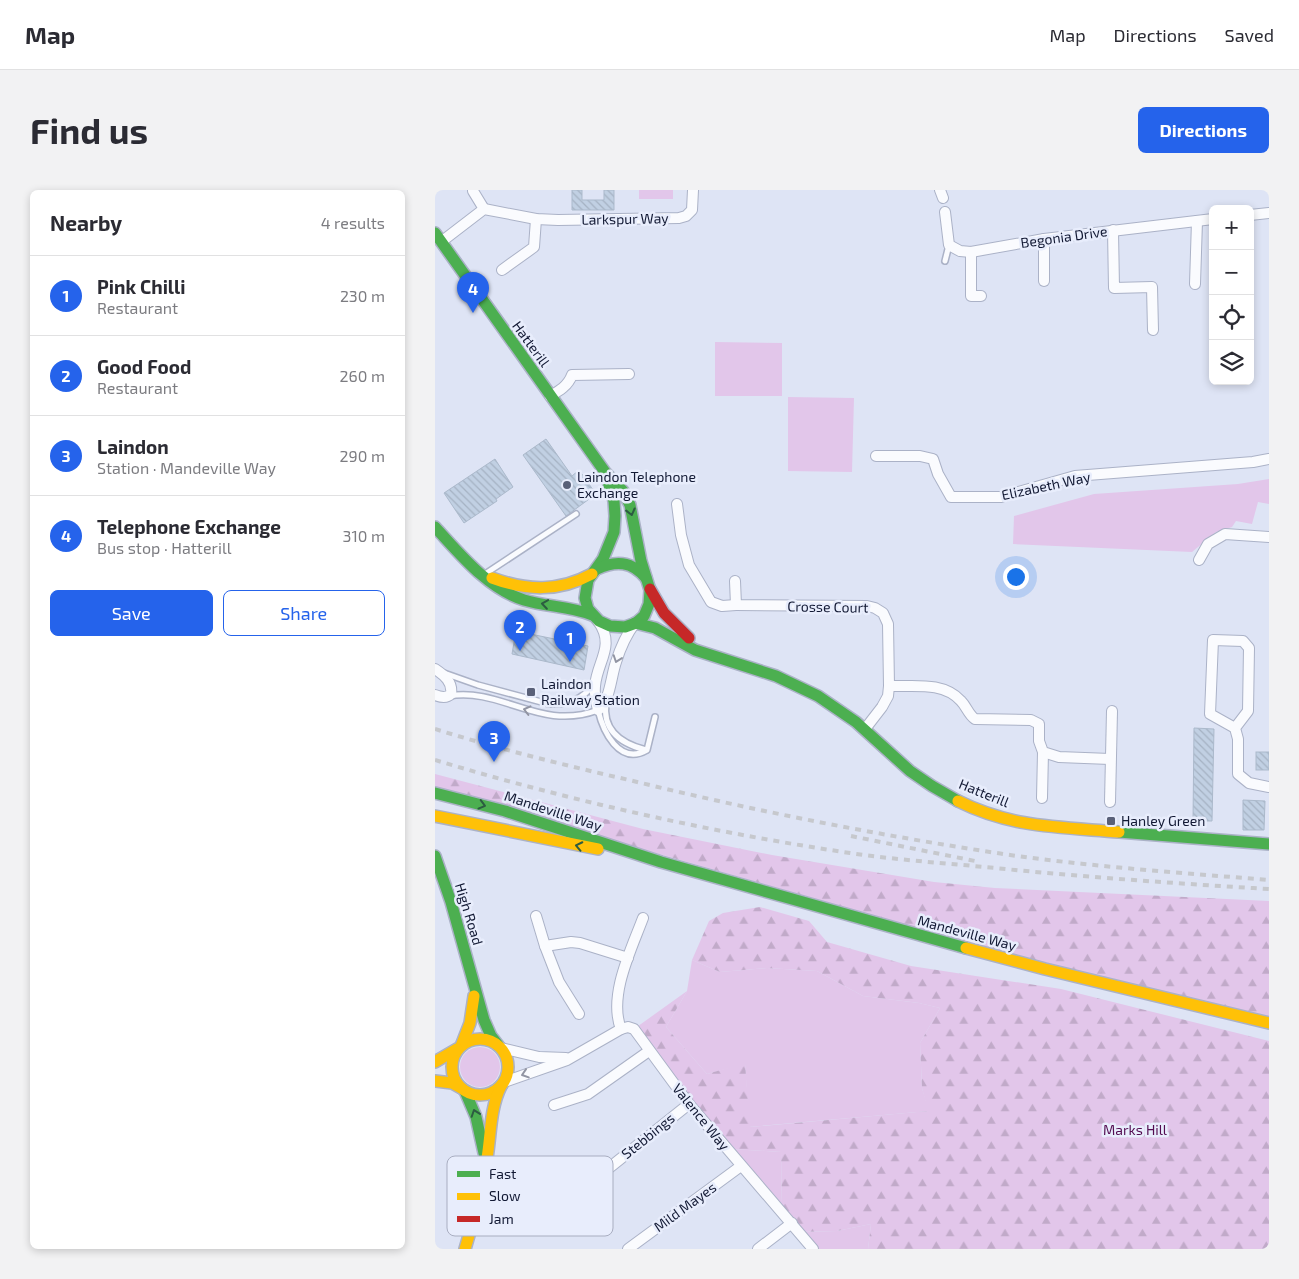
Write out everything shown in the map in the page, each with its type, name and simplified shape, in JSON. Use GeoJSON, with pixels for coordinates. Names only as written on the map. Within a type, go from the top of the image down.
{"type":"FeatureCollection","features":[{"type":"Feature","properties":{"kind":"street","name":"Larkspur Way"},"geometry":{"type":"LineString","coordinates":[[484,209],[535,219],[679,218],[686,216],[692,210],[693,190]]}},
{"type":"Feature","properties":{"kind":"street"},"geometry":{"type":"LineString","coordinates":[[438,237],[484,209],[473,191]]}},
{"type":"Feature","properties":{"kind":"street"},"geometry":{"type":"LineString","coordinates":[[945,212],[949,245]]}},
{"type":"Feature","properties":{"kind":"street"},"geometry":{"type":"LineString","coordinates":[[1254,215],[1269,213]]}},
{"type":"Feature","properties":{"kind":"street"},"geometry":{"type":"LineString","coordinates":[[502,270],[534,247],[535,219]]}},
{"type":"Feature","properties":{"kind":"street","name":"Begonia Drive"},"geometry":{"type":"LineString","coordinates":[[949,245],[960,251],[971,252],[1044,239],[1209,220]]}},
{"type":"Feature","properties":{"kind":"street"},"geometry":{"type":"LineString","coordinates":[[1195,284],[1197,221]]}},
{"type":"Feature","properties":{"kind":"street"},"geometry":{"type":"LineString","coordinates":[[1113,230],[1114,288],[1152,287],[1153,330]]}},
{"type":"Feature","properties":{"kind":"street","name":"Hatterill"},"geometry":{"type":"LineString","coordinates":[[438,237],[605,472],[620,488],[629,504],[641,560],[649,585],[648,608],[644,617],[635,624]]}},
{"type":"Feature","properties":{"kind":"street"},"geometry":{"type":"LineString","coordinates":[[1044,239],[1044,282]]}},
{"type":"Feature","properties":{"kind":"street"},"geometry":{"type":"LineString","coordinates":[[971,252],[971,296],[981,296]]}},
{"type":"Feature","properties":{"kind":"street"},"geometry":{"type":"LineString","coordinates":[[550,396],[563,389],[572,375],[629,374]]}},
{"type":"Feature","properties":{"kind":"street","name":"Elizabeth Way"},"geometry":{"type":"LineString","coordinates":[[877,456],[920,456],[933,459],[938,474],[951,497],[1001,497],[1075,476],[1253,462],[1269,459]]}},
{"type":"Feature","properties":{"kind":"street","name":"Hatterill"},"geometry":{"type":"LineString","coordinates":[[605,472],[613,496],[615,517],[610,544],[601,564],[586,585],[585,599],[595,618],[616,627],[635,624],[648,625],[661,630],[696,651],[773,674],[801,686],[820,696],[865,728],[923,781],[965,804],[993,816],[1029,825],[1269,844]]}},
{"type":"Feature","properties":{"kind":"street","name":"Crosse Court"},"geometry":{"type":"LineString","coordinates":[[677,504],[681,535],[689,565],[711,602],[722,606],[857,605],[875,608],[883,613],[889,624],[888,696],[882,708],[865,728]]}},
{"type":"Feature","properties":{"kind":"street"},"geometry":{"type":"LineString","coordinates":[[435,527],[498,588],[510,596],[578,609],[595,618],[605,633],[606,652],[596,682],[595,696],[598,710],[603,707],[607,699],[618,656],[635,624]]}},
{"type":"Feature","properties":{"kind":"street"},"geometry":{"type":"LineString","coordinates":[[1199,560],[1208,544],[1225,534],[1269,537]]}},
{"type":"Feature","properties":{"kind":"street","name":"Hatterill"},"geometry":{"type":"LineString","coordinates":[[595,571],[611,562],[627,563],[639,570],[664,613],[673,624],[699,645],[727,660]]}},
{"type":"Feature","properties":{"kind":"street"},"geometry":{"type":"LineString","coordinates":[[484,575],[513,585],[541,589],[579,582],[595,571]]}},
{"type":"Feature","properties":{"kind":"street"},"geometry":{"type":"LineString","coordinates":[[735,581],[736,605]]}},
{"type":"Feature","properties":{"kind":"street"},"geometry":{"type":"LineString","coordinates":[[1235,728],[1248,710],[1249,648],[1243,641],[1213,640],[1210,714],[1235,728],[1238,739],[1238,774],[1249,782],[1269,787]]}},
{"type":"Feature","properties":{"kind":"street"},"geometry":{"type":"LineString","coordinates":[[435,695],[440,697],[449,696],[452,689],[450,682],[436,670]]}},
{"type":"Feature","properties":{"kind":"street"},"geometry":{"type":"LineString","coordinates":[[889,686],[935,687],[950,692],[961,702],[969,715],[975,719],[1031,720],[1039,724],[1039,741],[1043,752],[1042,798]]}},
{"type":"Feature","properties":{"kind":"street"},"geometry":{"type":"LineString","coordinates":[[1110,802],[1112,711]]}},
{"type":"Feature","properties":{"kind":"street"},"geometry":{"type":"LineString","coordinates":[[1043,752],[1059,757],[1111,759]]}},
{"type":"Feature","properties":{"kind":"street","name":"Mandeville Way"},"geometry":{"type":"LineString","coordinates":[[435,793],[532,819],[661,862],[976,951],[1112,986],[1269,1023]]}},
{"type":"Feature","properties":{"kind":"street","name":"Mandeville Way"},"geometry":{"type":"LineString","coordinates":[[435,816],[661,862]]}},
{"type":"Feature","properties":{"kind":"street","name":"High Road"},"geometry":{"type":"LineString","coordinates":[[435,856],[451,902],[485,1025],[499,1046]]}},
{"type":"Feature","properties":{"kind":"street"},"geometry":{"type":"LineString","coordinates":[[536,916],[559,982],[579,1014]]}},
{"type":"Feature","properties":{"kind":"street"},"geometry":{"type":"LineString","coordinates":[[435,1081],[453,1083],[473,1095],[494,1092],[502,1084],[579,1054],[621,1029],[616,1012],[616,1004],[643,918]]}},
{"type":"Feature","properties":{"kind":"street"},"geometry":{"type":"LineString","coordinates":[[545,946],[571,942],[580,943],[629,958]]}},
{"type":"Feature","properties":{"kind":"street","name":"High Road"},"geometry":{"type":"LineString","coordinates":[[459,1048],[471,1017],[473,982]]}},
{"type":"Feature","properties":{"kind":"street","name":"Valence Way"},"geometry":{"type":"LineString","coordinates":[[621,1029],[628,1027],[634,1029],[689,1104],[813,1249]]}},
{"type":"Feature","properties":{"kind":"street"},"geometry":{"type":"LineString","coordinates":[[435,1062],[469,1041],[478,1039],[489,1040],[499,1046],[546,1058],[569,1058],[579,1054]]}},
{"type":"Feature","properties":{"kind":"street"},"geometry":{"type":"LineString","coordinates":[[487,1156],[494,1103],[507,1073],[508,1062],[499,1046]]}},
{"type":"Feature","properties":{"kind":"street"},"geometry":{"type":"LineString","coordinates":[[459,1048],[453,1059],[452,1072],[473,1109],[480,1130],[485,1156]]}},
{"type":"Feature","properties":{"kind":"street"},"geometry":{"type":"LineString","coordinates":[[554,1105],[588,1094],[649,1051]]}},
{"type":"Feature","properties":{"kind":"street","name":"Stebbings"},"geometry":{"type":"LineString","coordinates":[[613,1165],[689,1104]]}},
{"type":"Feature","properties":{"kind":"street","name":"Mild Mayes"},"geometry":{"type":"LineString","coordinates":[[628,1249],[741,1166]]}},
{"type":"Feature","properties":{"kind":"street"},"geometry":{"type":"LineString","coordinates":[[758,1249],[792,1223]]}},
{"type":"Feature","properties":{"kind":"street"},"geometry":{"type":"LineString","coordinates":[[465,1249],[469,1236]]}},
{"type":"Feature","properties":{"kind":"lane"},"geometry":{"type":"LineString","coordinates":[[945,261],[949,245]]}},
{"type":"Feature","properties":{"kind":"lane"},"geometry":{"type":"LineString","coordinates":[[484,575],[576,514]]}},
{"type":"Feature","properties":{"kind":"lane"},"geometry":{"type":"LineString","coordinates":[[436,670],[495,690],[559,705],[572,702],[581,697],[596,682]]}},
{"type":"Feature","properties":{"kind":"lane"},"geometry":{"type":"LineString","coordinates":[[449,696],[477,694],[519,708],[554,716],[575,716],[598,710],[602,727],[613,744],[634,754],[647,750],[655,717]]}},
{"type":"Feature","properties":{"kind":"lane"},"geometry":{"type":"LineString","coordinates":[[607,699],[607,720],[613,732],[628,745],[647,750]]}},
{"type":"Feature","properties":{"kind":"green space"},"geometry":{"type":"Polygon","coordinates":[[[639,190],[673,190],[673,199],[639,199],[639,190]]]}},
{"type":"Feature","properties":{"kind":"green space"},"geometry":{"type":"Polygon","coordinates":[[[715,342],[782,343],[782,396],[715,396],[715,342]]]}},
{"type":"Feature","properties":{"kind":"green space"},"geometry":{"type":"Polygon","coordinates":[[[788,397],[854,398],[852,472],[788,471],[788,397]]]}},
{"type":"Feature","properties":{"kind":"green space"},"geometry":{"type":"Polygon","coordinates":[[[1269,479],[1269,504],[1258,502],[1252,524],[1236,521],[1232,527],[1216,532],[1192,552],[1013,544],[1014,516],[1094,494],[1238,484],[1269,479]]]}},
{"type":"Feature","properties":{"kind":"green space"},"geometry":{"type":"Polygon","coordinates":[[[435,774],[643,829],[772,855],[934,882],[995,888],[1269,901],[1269,1023],[1170,1000],[435,790],[435,774]]]}},
{"type":"Feature","properties":{"kind":"green space","name":"Marks Hill"},"geometry":{"type":"Polygon","coordinates":[[[760,907],[809,921],[827,942],[911,966],[1061,989],[1269,1041],[1269,1249],[868,1249],[871,1224],[837,1231],[799,1232],[782,1211],[781,1152],[731,1149],[634,1029],[687,991],[666,1027],[707,1074],[745,1063],[750,1127],[928,1111],[922,1088],[920,1043],[940,1008],[919,1003],[863,996],[817,971],[767,968],[720,972],[692,960],[709,921],[723,913],[760,907]]]}},
{"type":"Feature","properties":{"kind":"green space"},"geometry":{"type":"Polygon","coordinates":[[[692,960],[720,972],[767,968],[817,971],[863,996],[919,1003],[940,1008],[920,1043],[922,1088],[929,1111],[749,1127],[745,1064],[707,1074],[666,1027],[687,991],[692,960]]]}},
{"type":"Feature","properties":{"kind":"green space"},"geometry":{"type":"Polygon","coordinates":[[[484,1047],[491,1050],[497,1056],[500,1067],[499,1075],[491,1084],[484,1087],[476,1087],[469,1084],[461,1075],[460,1063],[463,1056],[472,1048],[484,1047]]]}},
{"type":"Feature","properties":{"kind":"green space"},"geometry":{"type":"Polygon","coordinates":[[[731,1149],[781,1152],[782,1211],[731,1149]]]}},
{"type":"Feature","properties":{"kind":"green space"},"geometry":{"type":"Polygon","coordinates":[[[871,1224],[868,1249],[813,1249],[799,1232],[837,1231],[871,1224]]]}},
{"type":"Feature","properties":{"kind":"building"},"geometry":{"type":"Polygon","coordinates":[[[572,190],[582,190],[582,200],[604,200],[604,190],[614,190],[614,210],[572,210],[572,190]]]}},
{"type":"Feature","properties":{"kind":"building","name":"Laindon Telephone Exchange"},"geometry":{"type":"Polygon","coordinates":[[[546,439],[572,476],[579,470],[596,494],[566,516],[523,455],[546,439]]]}},
{"type":"Feature","properties":{"kind":"building"},"geometry":{"type":"Polygon","coordinates":[[[495,459],[513,487],[496,499],[497,501],[464,523],[444,493],[495,459]]]}},
{"type":"Feature","properties":{"kind":"building"},"geometry":{"type":"Polygon","coordinates":[[[516,631],[588,646],[584,670],[512,654],[516,631]]]}},
{"type":"Feature","properties":{"kind":"building"},"geometry":{"type":"Polygon","coordinates":[[[1194,728],[1214,729],[1212,821],[1193,821],[1194,728]]]}},
{"type":"Feature","properties":{"kind":"building"},"geometry":{"type":"Polygon","coordinates":[[[1256,752],[1269,752],[1269,770],[1256,770],[1256,752]]]}},
{"type":"Feature","properties":{"kind":"building"},"geometry":{"type":"Polygon","coordinates":[[[1243,800],[1265,801],[1264,830],[1243,830],[1243,800]]]}},
{"type":"Feature","properties":{"kind":"railway"},"geometry":{"type":"LineString","coordinates":[[435,729],[532,756],[676,791],[866,831],[962,848],[1042,859],[1269,880]]}},
{"type":"Feature","properties":{"kind":"railway"},"geometry":{"type":"LineString","coordinates":[[435,760],[589,802],[797,845],[911,860],[1078,876],[1269,889]]}},
{"type":"Feature","properties":{"kind":"railway"},"geometry":{"type":"LineString","coordinates":[[851,836],[975,861]]}},
{"type":"Feature","properties":{"kind":"traffic: fast"},"geometry":{"type":"LineString","coordinates":[[435,233],[605,472],[614,501],[614,532],[603,559],[588,580],[585,598],[588,609],[599,621],[610,626],[625,627],[636,623],[644,616],[649,604],[650,590],[641,561],[630,505],[623,491],[605,472]]}},
{"type":"Feature","properties":{"kind":"traffic: fast"},"geometry":{"type":"LineString","coordinates":[[435,527],[475,569],[498,588],[524,600],[592,615]]}},
{"type":"Feature","properties":{"kind":"traffic: fast"},"geometry":{"type":"LineString","coordinates":[[597,569],[617,563],[629,565],[641,572],[646,578]]}},
{"type":"Feature","properties":{"kind":"traffic: fast"},"geometry":{"type":"LineString","coordinates":[[635,623],[655,628],[695,650],[776,676],[818,696],[856,722],[910,771],[958,801]]}},
{"type":"Feature","properties":{"kind":"traffic: fast"},"geometry":{"type":"LineString","coordinates":[[435,793],[505,811],[661,862],[966,948]]}},
{"type":"Feature","properties":{"kind":"traffic: fast"},"geometry":{"type":"LineString","coordinates":[[1119,832],[1269,844]]}},
{"type":"Feature","properties":{"kind":"traffic: fast"},"geometry":{"type":"LineString","coordinates":[[435,856],[451,902],[484,1020],[491,1036],[498,1045]]}},
{"type":"Feature","properties":{"kind":"traffic: fast"},"geometry":{"type":"LineString","coordinates":[[465,1091],[476,1117],[484,1153]]}},
{"type":"Feature","properties":{"kind":"traffic: slow"},"geometry":{"type":"LineString","coordinates":[[492,578],[518,585],[543,588],[567,584],[592,574]]}},
{"type":"Feature","properties":{"kind":"traffic: slow"},"geometry":{"type":"LineString","coordinates":[[958,801],[998,817],[1037,825],[1119,832]]}},
{"type":"Feature","properties":{"kind":"traffic: slow"},"geometry":{"type":"LineString","coordinates":[[435,816],[598,849]]}},
{"type":"Feature","properties":{"kind":"traffic: slow"},"geometry":{"type":"LineString","coordinates":[[966,948],[1269,1023]]}},
{"type":"Feature","properties":{"kind":"traffic: slow"},"geometry":{"type":"LineString","coordinates":[[461,1046],[470,1023],[474,996]]}},
{"type":"Feature","properties":{"kind":"traffic: slow"},"geometry":{"type":"LineString","coordinates":[[474,1039],[486,1039],[500,1047],[508,1061],[508,1067],[506,1078],[500,1087],[486,1095],[474,1095],[464,1090],[457,1083],[452,1073],[452,1061],[457,1051],[464,1044],[474,1039]]}},
{"type":"Feature","properties":{"kind":"traffic: slow"},"geometry":{"type":"LineString","coordinates":[[435,1062],[457,1049]]}},
{"type":"Feature","properties":{"kind":"traffic: slow"},"geometry":{"type":"LineString","coordinates":[[435,1081],[452,1083],[461,1088]]}},
{"type":"Feature","properties":{"kind":"traffic: slow"},"geometry":{"type":"LineString","coordinates":[[487,1156],[493,1112],[501,1086]]}},
{"type":"Feature","properties":{"kind":"traffic: slow"},"geometry":{"type":"LineString","coordinates":[[465,1249],[469,1236]]}},
{"type":"Feature","properties":{"kind":"traffic: jam"},"geometry":{"type":"LineString","coordinates":[[650,589],[664,613],[689,638]]}},
{"type":"Feature","properties":{"kind":"place","name":"Telephone Exchange"},"geometry":{"type":"Point","coordinates":[473,313]}},
{"type":"Feature","properties":{"kind":"place","name":"Laindon Telephone Exchange"},"geometry":{"type":"Point","coordinates":[567,485]}},
{"type":"Feature","properties":{"kind":"place","name":"Good Food"},"geometry":{"type":"Point","coordinates":[520,651]}},
{"type":"Feature","properties":{"kind":"place","name":"Pink Chilli"},"geometry":{"type":"Point","coordinates":[570,662]}},
{"type":"Feature","properties":{"kind":"place","name":"Laindon Railway Station"},"geometry":{"type":"Point","coordinates":[531,692]}},
{"type":"Feature","properties":{"kind":"place","name":"Laindon"},"geometry":{"type":"Point","coordinates":[494,762]}},
{"type":"Feature","properties":{"kind":"place","name":"Hanley Green"},"geometry":{"type":"Point","coordinates":[1111,821]}}]}
